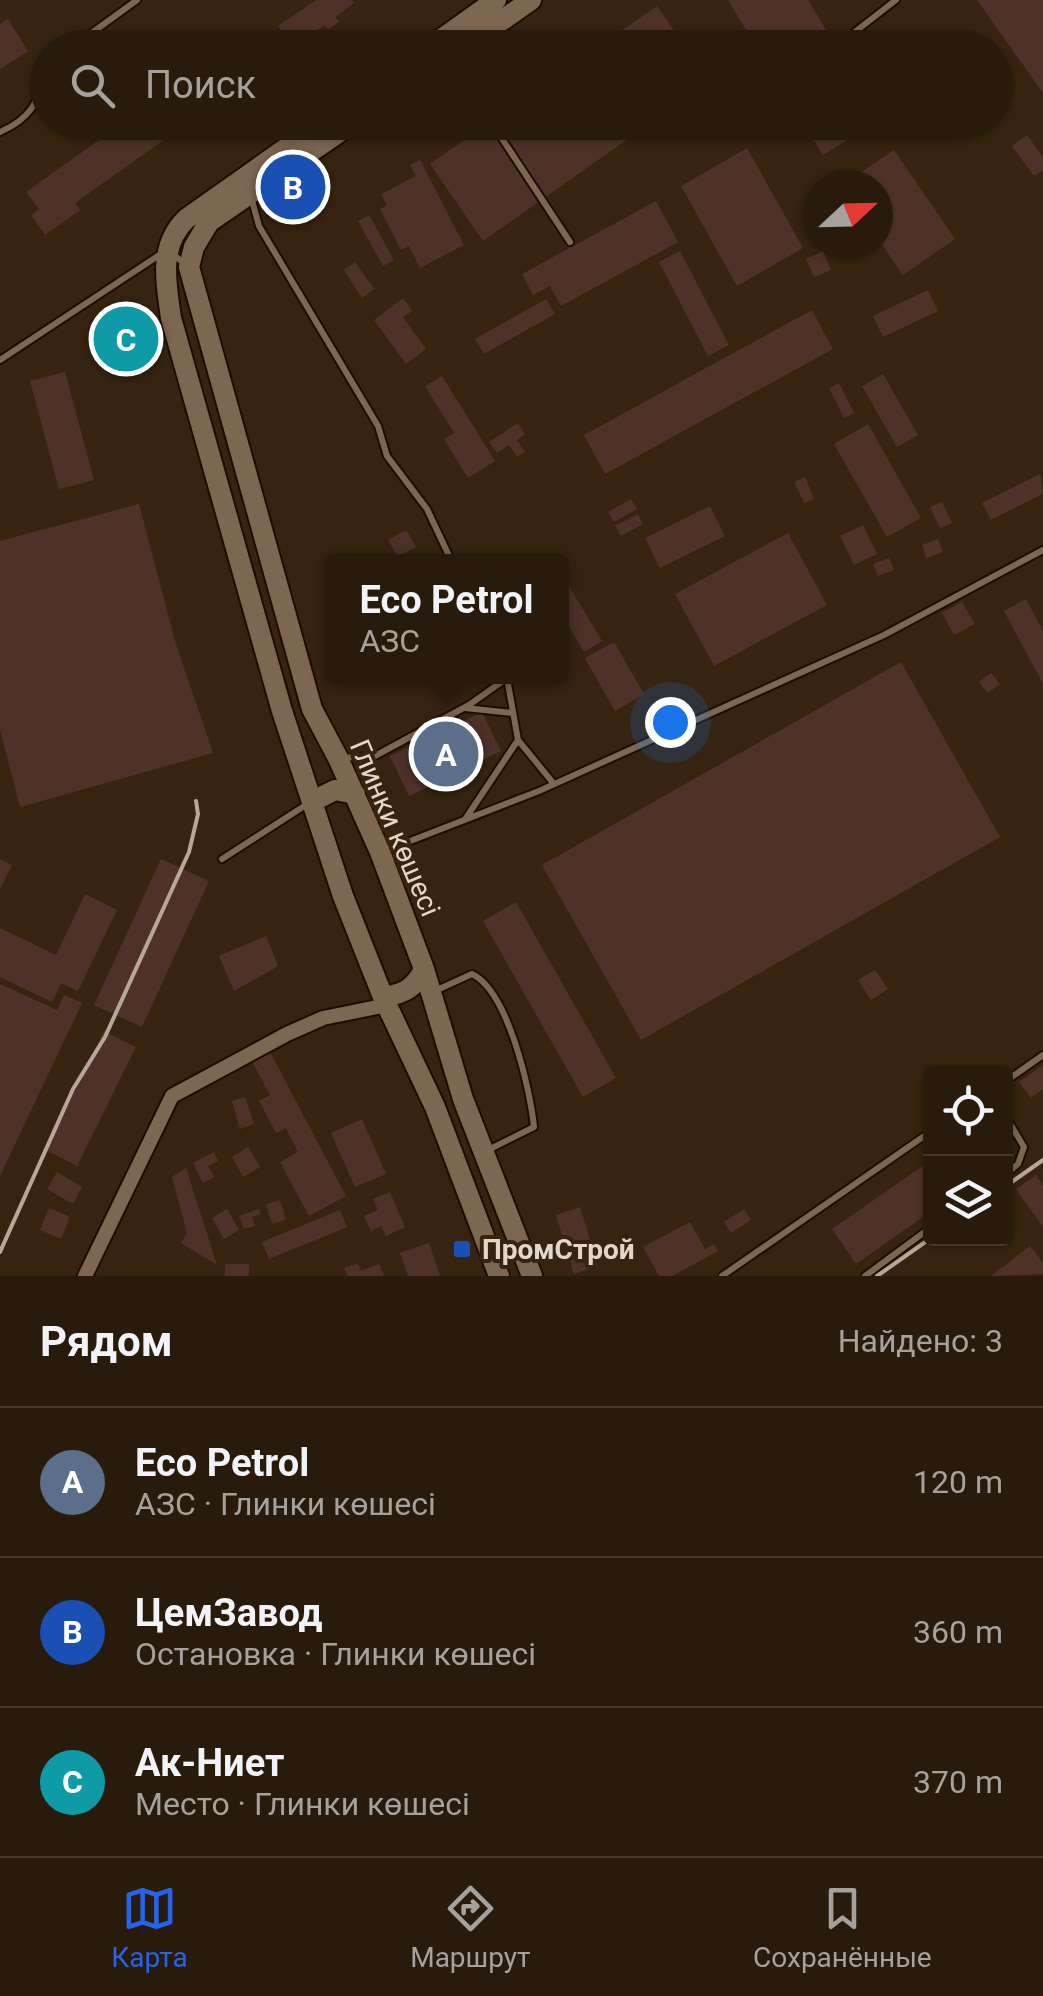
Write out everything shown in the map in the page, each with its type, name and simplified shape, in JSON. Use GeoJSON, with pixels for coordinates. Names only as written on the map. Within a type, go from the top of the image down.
{"type":"FeatureCollection","features":[{"type":"Feature","properties":{"kind":"main road"},"geometry":{"type":"LineString","coordinates":[[454,30],[496,0]]}},
{"type":"Feature","properties":{"kind":"main road"},"geometry":{"type":"LineString","coordinates":[[494,30],[531,0]]}},
{"type":"Feature","properties":{"kind":"main road"},"geometry":{"type":"LineString","coordinates":[[298,140],[175,230],[167,250],[165,276],[171,318],[282,710],[343,896],[385,1001],[436,1106],[498,1276]]}},
{"type":"Feature","properties":{"kind":"main road"},"geometry":{"type":"LineString","coordinates":[[189,267],[194,247],[209,222],[328,140]]}},
{"type":"Feature","properties":{"kind":"main road","name":"Глинки көшесі"},"geometry":{"type":"LineString","coordinates":[[189,267],[312,710],[380,852],[424,969],[463,1098],[532,1276]]}},
{"type":"Feature","properties":{"kind":"main road"},"geometry":{"type":"LineString","coordinates":[[313,800],[335,790],[355,794]]}},
{"type":"Feature","properties":{"kind":"main road"},"geometry":{"type":"LineString","coordinates":[[385,1001],[409,990],[424,969]]}},
{"type":"Feature","properties":{"kind":"street"},"geometry":{"type":"LineString","coordinates":[[85,1276],[172,1096],[287,1034],[323,1018],[385,1001]]}},
{"type":"Feature","properties":{"kind":"lane"},"geometry":{"type":"LineString","coordinates":[[95,30],[137,0]]}},
{"type":"Feature","properties":{"kind":"lane"},"geometry":{"type":"LineString","coordinates":[[857,30],[896,0]]}},
{"type":"Feature","properties":{"kind":"lane"},"geometry":{"type":"LineString","coordinates":[[0,132],[18,124],[30,112]]}},
{"type":"Feature","properties":{"kind":"lane"},"geometry":{"type":"LineString","coordinates":[[503,140],[570,242]]}},
{"type":"Feature","properties":{"kind":"lane"},"geometry":{"type":"LineString","coordinates":[[250,194],[259,226],[378,426],[387,456],[427,508],[448,554]]}},
{"type":"Feature","properties":{"kind":"lane"},"geometry":{"type":"LineString","coordinates":[[0,360],[167,250],[189,267]]}},
{"type":"Feature","properties":{"kind":"lane"},"geometry":{"type":"LineString","coordinates":[[380,852],[554,784],[884,635],[1043,550]]}},
{"type":"Feature","properties":{"kind":"lane"},"geometry":{"type":"LineString","coordinates":[[338,758],[375,756],[463,708],[497,684]]}},
{"type":"Feature","properties":{"kind":"lane"},"geometry":{"type":"LineString","coordinates":[[508,684],[518,740],[554,784]]}},
{"type":"Feature","properties":{"kind":"lane"},"geometry":{"type":"LineString","coordinates":[[463,708],[513,713]]}},
{"type":"Feature","properties":{"kind":"lane"},"geometry":{"type":"LineString","coordinates":[[465,820],[518,740]]}},
{"type":"Feature","properties":{"kind":"lane"},"geometry":{"type":"LineString","coordinates":[[222,859],[313,800]]}},
{"type":"Feature","properties":{"kind":"lane"},"geometry":{"type":"LineString","coordinates":[[431,993],[472,974],[485,980],[502,1012],[530,1092],[534,1127],[483,1152]]}},
{"type":"Feature","properties":{"kind":"lane"},"geometry":{"type":"LineString","coordinates":[[1013,1076],[1043,1055]]}},
{"type":"Feature","properties":{"kind":"lane"},"geometry":{"type":"LineString","coordinates":[[1013,1129],[1024,1147],[1013,1168]]}},
{"type":"Feature","properties":{"kind":"lane"},"geometry":{"type":"LineString","coordinates":[[722,1276],[923,1137]]}},
{"type":"Feature","properties":{"kind":"lane"},"geometry":{"type":"LineString","coordinates":[[865,1276],[923,1233]]}},
{"type":"Feature","properties":{"kind":"building"},"geometry":{"type":"Polygon","coordinates":[[[316,0],[354,3],[335,17],[339,22],[328,29],[325,25],[318,30],[281,30],[278,26],[316,0]]]}},
{"type":"Feature","properties":{"kind":"building"},"geometry":{"type":"Polygon","coordinates":[[[728,0],[808,0],[826,30],[746,30],[728,0]]]}},
{"type":"Feature","properties":{"kind":"building"},"geometry":{"type":"Polygon","coordinates":[[[977,0],[1043,0],[1043,93],[1013,51],[1013,30],[998,30],[977,0]]]}},
{"type":"Feature","properties":{"kind":"building"},"geometry":{"type":"Polygon","coordinates":[[[657,6],[674,30],[623,30],[657,6]]]}},
{"type":"Feature","properties":{"kind":"building"},"geometry":{"type":"Polygon","coordinates":[[[8,19],[28,51],[0,69],[0,24],[8,19]]]}},
{"type":"Feature","properties":{"kind":"building"},"geometry":{"type":"Polygon","coordinates":[[[1027,135],[1043,157],[1043,170],[1034,176],[1012,146],[1027,135]]]}},
{"type":"Feature","properties":{"kind":"building"},"geometry":{"type":"Polygon","coordinates":[[[99,140],[164,140],[75,203],[80,210],[45,235],[31,215],[39,209],[26,192],[99,140]]]}},
{"type":"Feature","properties":{"kind":"building"},"geometry":{"type":"Polygon","coordinates":[[[464,140],[626,140],[483,241],[430,164],[464,140]]]}},
{"type":"Feature","properties":{"kind":"building"},"geometry":{"type":"Polygon","coordinates":[[[814,140],[848,140],[823,155],[814,140]]]}},
{"type":"Feature","properties":{"kind":"building"},"geometry":{"type":"Polygon","coordinates":[[[747,148],[803,248],[737,286],[681,186],[747,148]]]}},
{"type":"Feature","properties":{"kind":"building"},"geometry":{"type":"Polygon","coordinates":[[[894,150],[955,239],[903,275],[893,260],[893,170],[864,170],[894,150]]]}},
{"type":"Feature","properties":{"kind":"building"},"geometry":{"type":"Polygon","coordinates":[[[420,160],[464,245],[420,268],[409,246],[401,250],[380,209],[387,205],[381,194],[416,176],[410,165],[420,160]]]}},
{"type":"Feature","properties":{"kind":"building"},"geometry":{"type":"Polygon","coordinates":[[[656,201],[678,242],[561,306],[550,286],[533,295],[522,274],[656,201]]]}},
{"type":"Feature","properties":{"kind":"building"},"geometry":{"type":"Polygon","coordinates":[[[369,215],[394,260],[383,266],[358,221],[369,215]]]}},
{"type":"Feature","properties":{"kind":"building"},"geometry":{"type":"Polygon","coordinates":[[[680,251],[729,345],[708,356],[659,262],[680,251]]]}},
{"type":"Feature","properties":{"kind":"building"},"geometry":{"type":"Polygon","coordinates":[[[806,260],[827,260],[831,270],[814,277],[806,260]]]}},
{"type":"Feature","properties":{"kind":"building"},"geometry":{"type":"Polygon","coordinates":[[[355,262],[374,289],[362,298],[344,270],[355,262]]]}},
{"type":"Feature","properties":{"kind":"building"},"geometry":{"type":"Polygon","coordinates":[[[928,290],[938,311],[883,337],[873,316],[928,290]]]}},
{"type":"Feature","properties":{"kind":"building"},"geometry":{"type":"Polygon","coordinates":[[[403,298],[412,311],[403,317],[426,349],[406,364],[374,320],[403,298]]]}},
{"type":"Feature","properties":{"kind":"building"},"geometry":{"type":"Polygon","coordinates":[[[546,299],[555,314],[484,354],[475,339],[546,299]]]}},
{"type":"Feature","properties":{"kind":"building"},"geometry":{"type":"Polygon","coordinates":[[[812,310],[833,349],[605,474],[584,435],[812,310]]]}},
{"type":"Feature","properties":{"kind":"building"},"geometry":{"type":"Polygon","coordinates":[[[138,317],[149,348],[115,360],[104,330],[138,317]]]}},
{"type":"Feature","properties":{"kind":"building"},"geometry":{"type":"Polygon","coordinates":[[[65,372],[94,480],[59,489],[30,381],[65,372]]]}},
{"type":"Feature","properties":{"kind":"building"},"geometry":{"type":"Polygon","coordinates":[[[883,374],[918,435],[897,447],[862,386],[883,374]]]}},
{"type":"Feature","properties":{"kind":"building"},"geometry":{"type":"Polygon","coordinates":[[[442,376],[495,461],[468,478],[444,439],[454,433],[425,386],[442,376]]]}},
{"type":"Feature","properties":{"kind":"building"},"geometry":{"type":"Polygon","coordinates":[[[839,383],[854,413],[844,418],[829,388],[839,383]]]}},
{"type":"Feature","properties":{"kind":"building"},"geometry":{"type":"Polygon","coordinates":[[[518,423],[525,434],[517,440],[525,452],[517,457],[509,445],[497,453],[489,442],[518,423]]]}},
{"type":"Feature","properties":{"kind":"building"},"geometry":{"type":"Polygon","coordinates":[[[868,424],[921,518],[887,537],[834,444],[868,424]]]}},
{"type":"Feature","properties":{"kind":"building"},"geometry":{"type":"Polygon","coordinates":[[[1040,474],[1043,494],[991,520],[982,503],[1040,474]]]}},
{"type":"Feature","properties":{"kind":"building"},"geometry":{"type":"Polygon","coordinates":[[[805,477],[814,499],[804,503],[794,482],[805,477]]]}},
{"type":"Feature","properties":{"kind":"building"},"geometry":{"type":"Polygon","coordinates":[[[631,499],[637,509],[614,522],[608,512],[631,499]]]}},
{"type":"Feature","properties":{"kind":"building"},"geometry":{"type":"Polygon","coordinates":[[[942,502],[952,523],[940,528],[930,507],[942,502]]]}},
{"type":"Feature","properties":{"kind":"building"},"geometry":{"type":"Polygon","coordinates":[[[139,504],[175,641],[213,753],[20,807],[0,730],[0,541],[139,504]]]}},
{"type":"Feature","properties":{"kind":"building"},"geometry":{"type":"Polygon","coordinates":[[[710,506],[725,536],[660,568],[645,538],[710,506]]]}},
{"type":"Feature","properties":{"kind":"building"},"geometry":{"type":"Polygon","coordinates":[[[638,514],[643,524],[621,536],[615,526],[638,514]]]}},
{"type":"Feature","properties":{"kind":"building"},"geometry":{"type":"Polygon","coordinates":[[[863,525],[877,554],[854,565],[840,536],[863,525]]]}},
{"type":"Feature","properties":{"kind":"building"},"geometry":{"type":"Polygon","coordinates":[[[406,530],[416,547],[396,554],[388,540],[406,530]]]}},
{"type":"Feature","properties":{"kind":"building"},"geometry":{"type":"Polygon","coordinates":[[[788,533],[827,605],[714,666],[675,594],[788,533]]]}},
{"type":"Feature","properties":{"kind":"building"},"geometry":{"type":"Polygon","coordinates":[[[938,539],[943,552],[926,558],[922,545],[938,539]]]}},
{"type":"Feature","properties":{"kind":"building"},"geometry":{"type":"Polygon","coordinates":[[[889,558],[894,570],[878,576],[873,564],[889,558]]]}},
{"type":"Feature","properties":{"kind":"building"},"geometry":{"type":"Polygon","coordinates":[[[569,586],[602,641],[584,652],[569,627],[569,586]]]}},
{"type":"Feature","properties":{"kind":"building"},"geometry":{"type":"Polygon","coordinates":[[[1026,599],[1043,631],[1043,684],[1004,611],[1026,599]]]}},
{"type":"Feature","properties":{"kind":"building"},"geometry":{"type":"Polygon","coordinates":[[[962,602],[975,624],[954,635],[942,613],[962,602]]]}},
{"type":"Feature","properties":{"kind":"building"},"geometry":{"type":"Polygon","coordinates":[[[614,642],[644,694],[615,711],[585,658],[614,642]]]}},
{"type":"Feature","properties":{"kind":"building"},"geometry":{"type":"Polygon","coordinates":[[[901,662],[1000,837],[641,1040],[542,865],[901,662]]]}},
{"type":"Feature","properties":{"kind":"building"},"geometry":{"type":"Polygon","coordinates":[[[991,673],[1000,684],[988,693],[979,682],[991,673]]]}},
{"type":"Feature","properties":{"kind":"building"},"geometry":{"type":"Polygon","coordinates":[[[482,712],[501,751],[409,796],[390,756],[482,712]]]}},
{"type":"Feature","properties":{"kind":"building"},"geometry":{"type":"Polygon","coordinates":[[[0,859],[12,865],[0,889],[0,859]]]}},
{"type":"Feature","properties":{"kind":"building"},"geometry":{"type":"Polygon","coordinates":[[[161,859],[209,881],[142,1027],[94,1005],[161,859]]]}},
{"type":"Feature","properties":{"kind":"building"},"geometry":{"type":"Polygon","coordinates":[[[85,894],[117,910],[78,991],[61,983],[52,1002],[0,977],[0,928],[56,955],[85,894]]]}},
{"type":"Feature","properties":{"kind":"building"},"geometry":{"type":"Polygon","coordinates":[[[516,902],[616,1078],[583,1097],[483,921],[516,902]]]}},
{"type":"Feature","properties":{"kind":"building"},"geometry":{"type":"Polygon","coordinates":[[[266,936],[278,966],[234,991],[219,956],[266,936]]]}},
{"type":"Feature","properties":{"kind":"building"},"geometry":{"type":"Polygon","coordinates":[[[875,970],[888,989],[871,1000],[858,980],[875,970]]]}},
{"type":"Feature","properties":{"kind":"building"},"geometry":{"type":"Polygon","coordinates":[[[0,984],[57,1010],[64,995],[82,1003],[0,1176],[0,984]]]}},
{"type":"Feature","properties":{"kind":"building"},"geometry":{"type":"Polygon","coordinates":[[[104,1031],[136,1047],[77,1166],[46,1150],[104,1031]]]}},
{"type":"Feature","properties":{"kind":"building"},"geometry":{"type":"Polygon","coordinates":[[[270,1052],[346,1196],[309,1216],[280,1162],[298,1152],[286,1128],[276,1133],[259,1101],[270,1095],[252,1062],[270,1052]]]}},
{"type":"Feature","properties":{"kind":"building"},"geometry":{"type":"Polygon","coordinates":[[[1043,1065],[1043,1089],[1031,1098],[1019,1082],[1043,1065]]]}},
{"type":"Feature","properties":{"kind":"building"},"geometry":{"type":"Polygon","coordinates":[[[245,1097],[254,1124],[240,1129],[232,1101],[245,1097]]]}},
{"type":"Feature","properties":{"kind":"building"},"geometry":{"type":"Polygon","coordinates":[[[362,1119],[386,1174],[355,1187],[331,1133],[362,1119]]]}},
{"type":"Feature","properties":{"kind":"building"},"geometry":{"type":"Polygon","coordinates":[[[248,1147],[260,1167],[243,1177],[232,1157],[248,1147]]]}},
{"type":"Feature","properties":{"kind":"building"},"geometry":{"type":"Polygon","coordinates":[[[214,1152],[218,1161],[208,1166],[214,1177],[203,1183],[193,1163],[214,1152]]]}},
{"type":"Feature","properties":{"kind":"building"},"geometry":{"type":"Polygon","coordinates":[[[923,1166],[923,1217],[856,1264],[832,1229],[923,1166]]]}},
{"type":"Feature","properties":{"kind":"building"},"geometry":{"type":"Polygon","coordinates":[[[186,1168],[217,1265],[181,1243],[187,1233],[172,1177],[186,1168]]]}},
{"type":"Feature","properties":{"kind":"building"},"geometry":{"type":"Polygon","coordinates":[[[57,1172],[82,1187],[73,1204],[47,1189],[57,1172]]]}},
{"type":"Feature","properties":{"kind":"building"},"geometry":{"type":"Polygon","coordinates":[[[1036,1175],[1043,1185],[1043,1227],[1016,1189],[1036,1175]]]}},
{"type":"Feature","properties":{"kind":"building"},"geometry":{"type":"Polygon","coordinates":[[[390,1192],[405,1227],[386,1236],[381,1226],[371,1231],[364,1216],[378,1210],[373,1199],[390,1192]]]}},
{"type":"Feature","properties":{"kind":"building"},"geometry":{"type":"Polygon","coordinates":[[[280,1200],[286,1220],[272,1224],[266,1204],[280,1200]]]}},
{"type":"Feature","properties":{"kind":"building"},"geometry":{"type":"Polygon","coordinates":[[[580,1207],[598,1266],[574,1274],[556,1215],[580,1207]]]}},
{"type":"Feature","properties":{"kind":"building"},"geometry":{"type":"Polygon","coordinates":[[[49,1208],[70,1217],[61,1239],[40,1230],[49,1208]]]}},
{"type":"Feature","properties":{"kind":"building"},"geometry":{"type":"Polygon","coordinates":[[[227,1209],[239,1230],[224,1239],[212,1218],[227,1209]]]}},
{"type":"Feature","properties":{"kind":"building"},"geometry":{"type":"Polygon","coordinates":[[[259,1209],[261,1214],[252,1217],[255,1226],[244,1229],[239,1216],[259,1209]]]}},
{"type":"Feature","properties":{"kind":"building"},"geometry":{"type":"Polygon","coordinates":[[[744,1209],[751,1220],[731,1233],[724,1222],[744,1209]]]}},
{"type":"Feature","properties":{"kind":"building"},"geometry":{"type":"Polygon","coordinates":[[[340,1210],[347,1227],[269,1259],[262,1242],[340,1210]]]}},
{"type":"Feature","properties":{"kind":"building"},"geometry":{"type":"Polygon","coordinates":[[[690,1222],[705,1249],[714,1244],[718,1251],[672,1276],[659,1276],[643,1247],[690,1222]]]}},
{"type":"Feature","properties":{"kind":"building"},"geometry":{"type":"Polygon","coordinates":[[[429,1243],[440,1276],[408,1276],[400,1253],[429,1243]]]}},
{"type":"Feature","properties":{"kind":"building"},"geometry":{"type":"Polygon","coordinates":[[[1030,1246],[1043,1263],[1043,1274],[991,1276],[1030,1246]]]}},
{"type":"Feature","properties":{"kind":"building"},"geometry":{"type":"Polygon","coordinates":[[[358,1263],[361,1271],[379,1264],[384,1276],[348,1276],[344,1268],[358,1263]]]}},
{"type":"Feature","properties":{"kind":"building"},"geometry":{"type":"Polygon","coordinates":[[[225,1264],[249,1264],[249,1276],[225,1276],[225,1264]]]}},
{"type":"Feature","properties":{"kind":"railway"},"geometry":{"type":"LineString","coordinates":[[0,1252],[73,1089],[105,1037],[189,852],[198,814],[196,801]]}},
{"type":"Feature","properties":{"kind":"railway"},"geometry":{"type":"LineString","coordinates":[[1013,1181],[1043,1160]]}},
{"type":"Feature","properties":{"kind":"railway"},"geometry":{"type":"LineString","coordinates":[[877,1276],[923,1244]]}},
{"type":"Feature","properties":{"kind":"place","name":"ЦемЗавод"},"geometry":{"type":"Point","coordinates":[293,187]}},
{"type":"Feature","properties":{"kind":"place","name":"Ак-Ниет"},"geometry":{"type":"Point","coordinates":[126,339]}},
{"type":"Feature","properties":{"kind":"place","name":"Eco Petrol"},"geometry":{"type":"Point","coordinates":[446,754]}},
{"type":"Feature","properties":{"kind":"place","name":"ПромСтрой"},"geometry":{"type":"Point","coordinates":[462,1249]}}]}
